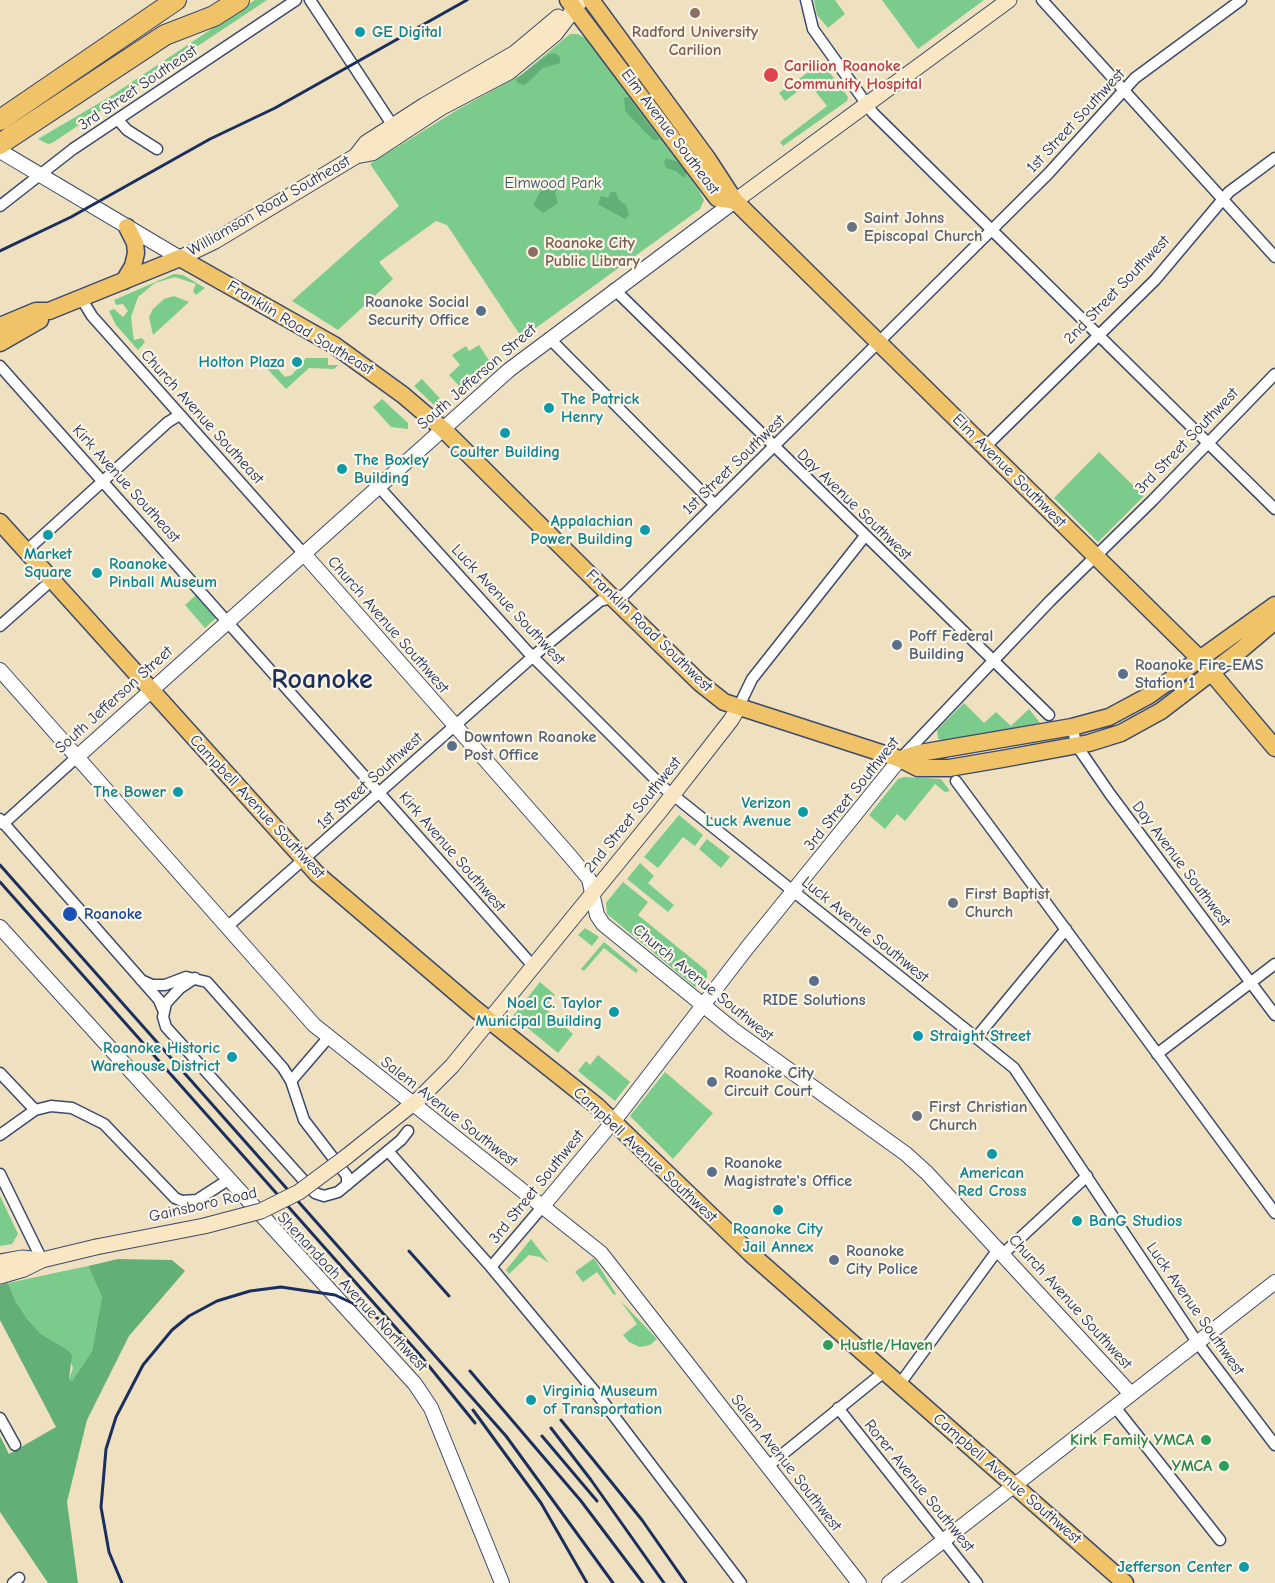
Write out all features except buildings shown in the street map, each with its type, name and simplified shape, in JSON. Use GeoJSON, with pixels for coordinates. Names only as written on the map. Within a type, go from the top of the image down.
{"type":"FeatureCollection","features":[{"type":"Feature","properties":{"kind":"highway"},"geometry":{"type":"LineString","coordinates":[[148,18],[169,0]]}},
{"type":"Feature","properties":{"kind":"highway"},"geometry":{"type":"LineString","coordinates":[[0,120],[176,0]]}},
{"type":"Feature","properties":{"kind":"highway"},"geometry":{"type":"LineString","coordinates":[[0,144],[217,0]]}},
{"type":"Feature","properties":{"kind":"highway"},"geometry":{"type":"LineString","coordinates":[[165,35],[214,16],[238,0]]}},
{"type":"Feature","properties":{"kind":"main road","name":"Elm Avenue Southeast"},"geometry":{"type":"LineString","coordinates":[[591,0],[707,158],[735,201]]}},
{"type":"Feature","properties":{"kind":"main road","name":"South Jefferson Street"},"geometry":{"type":"LineString","coordinates":[[735,201],[1008,0]]}},
{"type":"Feature","properties":{"kind":"main road","name":"Williamson Road Southeast"},"geometry":{"type":"LineString","coordinates":[[0,326],[36,311],[49,311],[180,258],[215,241],[356,156],[372,153],[396,130],[522,63],[555,34],[574,3]]}},
{"type":"Feature","properties":{"kind":"main road","name":"Elm Avenue Southeast"},"geometry":{"type":"LineString","coordinates":[[574,3],[717,198],[735,201]]}},
{"type":"Feature","properties":{"kind":"main road","name":"Elm Avenue Southwest"},"geometry":{"type":"LineString","coordinates":[[735,201],[1200,659],[1275,748]]}},
{"type":"Feature","properties":{"kind":"main road"},"geometry":{"type":"LineString","coordinates":[[124,281],[133,266],[136,253],[135,243],[127,227]]}},
{"type":"Feature","properties":{"kind":"main road","name":"Franklin Road Southeast"},"geometry":{"type":"LineString","coordinates":[[180,258],[357,360],[443,429]]}},
{"type":"Feature","properties":{"kind":"main road","name":"Williamson Road Southeast"},"geometry":{"type":"LineString","coordinates":[[0,343],[39,321],[49,311]]}},
{"type":"Feature","properties":{"kind":"main road","name":"Franklin Road Southwest"},"geometry":{"type":"LineString","coordinates":[[443,429],[700,683],[724,702],[900,759],[918,768],[949,768],[1077,746],[1134,727],[1212,672],[1275,621]]}},
{"type":"Feature","properties":{"kind":"main road","name":"Campbell Avenue Southwest"},"geometry":{"type":"LineString","coordinates":[[2,529],[26,551],[303,860],[490,1020],[613,1120],[724,1228],[1125,1583]]}},
{"type":"Feature","properties":{"kind":"main road"},"geometry":{"type":"LineString","coordinates":[[900,759],[920,753],[1072,727],[1125,710],[1275,604]]}},
{"type":"Feature","properties":{"kind":"main road","name":"2nd Street Southwest"},"geometry":{"type":"LineString","coordinates":[[412,1104],[441,1078],[490,1020],[673,794],[738,708]]}},
{"type":"Feature","properties":{"kind":"main road","name":"Gainsboro Road"},"geometry":{"type":"LineString","coordinates":[[0,1276],[24,1269],[42,1260],[213,1224],[261,1211],[299,1192],[412,1104]]}},
{"type":"Feature","properties":{"kind":"main road","name":"Gainsboro Road"},"geometry":{"type":"LineString","coordinates":[[0,1262],[22,1258],[42,1260]]}},
{"type":"Feature","properties":{"kind":"street","name":"3rd Street Southeast"},"geometry":{"type":"LineString","coordinates":[[0,206],[39,174],[296,0]]}},
{"type":"Feature","properties":{"kind":"street"},"geometry":{"type":"LineString","coordinates":[[310,0],[396,130]]}},
{"type":"Feature","properties":{"kind":"street"},"geometry":{"type":"LineString","coordinates":[[806,0],[811,23],[821,41],[867,104],[1275,509]]}},
{"type":"Feature","properties":{"kind":"street"},"geometry":{"type":"LineString","coordinates":[[1042,0],[1275,257]]}},
{"type":"Feature","properties":{"kind":"street","name":"1st Street Southwest"},"geometry":{"type":"LineString","coordinates":[[227,927],[533,657],[600,601],[624,595],[1048,174],[1135,78],[1241,0]]}},
{"type":"Feature","properties":{"kind":"street"},"geometry":{"type":"LineString","coordinates":[[118,120],[127,130],[157,149]]}},
{"type":"Feature","properties":{"kind":"street"},"geometry":{"type":"LineString","coordinates":[[0,151],[180,258]]}},
{"type":"Feature","properties":{"kind":"street","name":"2nd Street Southwest"},"geometry":{"type":"LineString","coordinates":[[985,447],[1155,280],[1223,199],[1275,158]]}},
{"type":"Feature","properties":{"kind":"street","name":"South Jefferson Street"},"geometry":{"type":"LineString","coordinates":[[2,821],[229,622],[378,486],[549,338],[735,201]]}},
{"type":"Feature","properties":{"kind":"street","name":"Day Avenue Southwest"},"geometry":{"type":"LineString","coordinates":[[615,289],[773,447],[1048,715]]}},
{"type":"Feature","properties":{"kind":"street","name":"Church Avenue Southeast"},"geometry":{"type":"LineString","coordinates":[[81,298],[92,316],[304,554]]}},
{"type":"Feature","properties":{"kind":"street"},"geometry":{"type":"LineString","coordinates":[[549,338],[714,504]]}},
{"type":"Feature","properties":{"kind":"street","name":"Kirk Avenue Southeast"},"geometry":{"type":"LineString","coordinates":[[0,366],[229,622]]}},
{"type":"Feature","properties":{"kind":"street","name":"3rd Street Southwest"},"geometry":{"type":"LineString","coordinates":[[491,1267],[613,1120],[900,759],[992,661],[1275,374]]}},
{"type":"Feature","properties":{"kind":"street"},"geometry":{"type":"LineString","coordinates":[[26,551],[168,422],[180,415]]}},
{"type":"Feature","properties":{"kind":"street","name":"Luck Avenue Southwest"},"geometry":{"type":"LineString","coordinates":[[378,486],[533,657],[673,794],[1014,1068],[1197,1342],[1275,1445]]}},
{"type":"Feature","properties":{"kind":"street","name":"2nd Street Southwest"},"geometry":{"type":"LineString","coordinates":[[738,708],[752,679],[865,536]]}},
{"type":"Feature","properties":{"kind":"street","name":"Church Avenue Southwest"},"geometry":{"type":"LineString","coordinates":[[304,554],[570,856],[588,879],[597,915],[603,924],[770,1058],[906,1154],[1001,1250],[1131,1394]]}},
{"type":"Feature","properties":{"kind":"street"},"geometry":{"type":"LineString","coordinates":[[0,626],[52,580]]}},
{"type":"Feature","properties":{"kind":"street","name":"Kirk Avenue Southwest"},"geometry":{"type":"LineString","coordinates":[[229,622],[533,966]]}},
{"type":"Feature","properties":{"kind":"street","name":"Salem Avenue Southwest"},"geometry":{"type":"LineString","coordinates":[[0,669],[328,1038],[601,1253],[860,1583]]}},
{"type":"Feature","properties":{"kind":"street","name":"Day Avenue Southwest"},"geometry":{"type":"LineString","coordinates":[[1072,727],[1077,746],[1275,1015]]}},
{"type":"Feature","properties":{"kind":"street"},"geometry":{"type":"LineString","coordinates":[[956,781],[1275,1213]]}},
{"type":"Feature","properties":{"kind":"street"},"geometry":{"type":"LineString","coordinates":[[2,821],[159,1000],[164,1012],[166,1027],[302,1182],[315,1193],[324,1196],[338,1192],[388,1151],[408,1131]]}},
{"type":"Feature","properties":{"kind":"street","name":"Shenandoah Avenue Northwest"},"geometry":{"type":"LineString","coordinates":[[0,927],[335,1295],[424,1397],[441,1431],[502,1583]]}},
{"type":"Feature","properties":{"kind":"street"},"geometry":{"type":"LineString","coordinates":[[976,1038],[1066,929]]}},
{"type":"Feature","properties":{"kind":"street"},"geometry":{"type":"LineString","coordinates":[[1157,1054],[1275,964]]}},
{"type":"Feature","properties":{"kind":"street"},"geometry":{"type":"LineString","coordinates":[[141,980],[152,985],[165,985],[186,977],[207,982],[283,1068],[291,1081],[304,1120],[347,1176],[347,1185]]}},
{"type":"Feature","properties":{"kind":"street"},"geometry":{"type":"LineString","coordinates":[[164,1012],[170,996],[195,978]]}},
{"type":"Feature","properties":{"kind":"street"},"geometry":{"type":"LineString","coordinates":[[291,1081],[328,1038]]}},
{"type":"Feature","properties":{"kind":"street"},"geometry":{"type":"LineString","coordinates":[[0,1073],[35,1110]]}},
{"type":"Feature","properties":{"kind":"street"},"geometry":{"type":"LineString","coordinates":[[0,1135],[35,1110],[62,1106],[94,1116],[166,1191],[182,1201],[197,1200],[228,1180]]}},
{"type":"Feature","properties":{"kind":"street"},"geometry":{"type":"LineString","coordinates":[[388,1151],[491,1267],[601,1400],[741,1583]]}},
{"type":"Feature","properties":{"kind":"street"},"geometry":{"type":"LineString","coordinates":[[0,1174],[42,1260]]}},
{"type":"Feature","properties":{"kind":"street"},"geometry":{"type":"LineString","coordinates":[[899,1385],[1001,1250],[1087,1176]]}},
{"type":"Feature","properties":{"kind":"street"},"geometry":{"type":"LineString","coordinates":[[890,1583],[1275,1282]]}},
{"type":"Feature","properties":{"kind":"street"},"geometry":{"type":"LineString","coordinates":[[768,1466],[884,1372]]}},
{"type":"Feature","properties":{"kind":"street"},"geometry":{"type":"LineString","coordinates":[[1115,1407],[1220,1540]]}},
{"type":"Feature","properties":{"kind":"street","name":"Rorer Avenue Southwest"},"geometry":{"type":"LineString","coordinates":[[838,1408],[977,1583]]}},
{"type":"Feature","properties":{"kind":"street"},"geometry":{"type":"LineString","coordinates":[[0,1418],[15,1445]]}},
{"type":"Feature","properties":{"kind":"green space"},"geometry":{"type":"Polygon","coordinates":[[[255,0],[267,0],[52,143],[48,144],[38,139],[111,96],[255,0]]]}},
{"type":"Feature","properties":{"kind":"green space"},"geometry":{"type":"Polygon","coordinates":[[[814,0],[835,0],[845,14],[828,28],[817,15],[814,0]]]}},
{"type":"Feature","properties":{"kind":"green space"},"geometry":{"type":"Polygon","coordinates":[[[882,0],[984,0],[918,49],[882,0]]]}},
{"type":"Feature","properties":{"kind":"green space","name":"Elmwood Park"},"geometry":{"type":"Polygon","coordinates":[[[570,34],[578,34],[588,40],[698,189],[704,200],[700,209],[522,338],[447,225],[436,221],[379,262],[393,279],[338,330],[292,301],[399,206],[370,164],[457,110],[521,75],[570,34]]]}},
{"type":"Feature","properties":{"kind":"green space"},"geometry":{"type":"Polygon","coordinates":[[[555,53],[560,57],[560,63],[543,68],[525,85],[517,83],[516,79],[549,54],[555,53]]]}},
{"type":"Feature","properties":{"kind":"green space"},"geometry":{"type":"Polygon","coordinates":[[[824,61],[848,97],[847,101],[783,146],[780,142],[827,106],[809,83],[785,101],[779,93],[824,61]]]}},
{"type":"Feature","properties":{"kind":"green space"},"geometry":{"type":"Polygon","coordinates":[[[628,97],[659,138],[658,140],[653,140],[625,111],[624,98],[628,97]]]}},
{"type":"Feature","properties":{"kind":"green space"},"geometry":{"type":"Polygon","coordinates":[[[666,158],[678,162],[687,173],[684,178],[676,171],[666,168],[664,162],[666,158]]]}},
{"type":"Feature","properties":{"kind":"green space"},"geometry":{"type":"Polygon","coordinates":[[[552,183],[559,183],[555,193],[558,203],[543,213],[533,205],[540,192],[552,183]]]}},
{"type":"Feature","properties":{"kind":"green space"},"geometry":{"type":"Polygon","coordinates":[[[611,192],[616,192],[619,200],[626,205],[629,215],[625,219],[598,204],[601,196],[608,198],[611,192]]]}},
{"type":"Feature","properties":{"kind":"green space"},"geometry":{"type":"Polygon","coordinates":[[[174,274],[183,275],[205,288],[196,295],[193,291],[196,284],[175,277],[155,283],[138,297],[131,317],[133,334],[134,340],[142,338],[145,342],[138,350],[116,325],[109,311],[114,309],[123,317],[128,311],[123,304],[116,305],[114,300],[174,274]]]}},
{"type":"Feature","properties":{"kind":"green space"},"geometry":{"type":"Polygon","coordinates":[[[174,296],[189,302],[153,335],[149,317],[153,309],[164,299],[174,296]]]}},
{"type":"Feature","properties":{"kind":"green space"},"geometry":{"type":"Polygon","coordinates":[[[479,345],[492,365],[462,389],[449,375],[460,365],[452,355],[466,346],[469,351],[479,345]]]}},
{"type":"Feature","properties":{"kind":"green space"},"geometry":{"type":"Polygon","coordinates":[[[267,357],[285,377],[292,375],[306,358],[328,358],[328,365],[338,365],[334,369],[309,368],[286,389],[261,362],[267,357]]]}},
{"type":"Feature","properties":{"kind":"green space"},"geometry":{"type":"Polygon","coordinates":[[[422,379],[446,405],[444,407],[437,408],[414,386],[422,379]]]}},
{"type":"Feature","properties":{"kind":"green space"},"geometry":{"type":"Polygon","coordinates":[[[382,399],[408,423],[408,429],[391,427],[373,407],[382,399]]]}},
{"type":"Feature","properties":{"kind":"green space"},"geometry":{"type":"Polygon","coordinates":[[[1099,452],[1144,496],[1098,542],[1054,498],[1099,452]]]}},
{"type":"Feature","properties":{"kind":"green space"},"geometry":{"type":"Polygon","coordinates":[[[196,595],[216,618],[205,628],[185,605],[196,595]]]}},
{"type":"Feature","properties":{"kind":"green space"},"geometry":{"type":"Polygon","coordinates":[[[964,703],[984,723],[996,712],[1011,726],[1029,709],[1040,723],[945,741],[938,739],[937,730],[964,703]]]}},
{"type":"Feature","properties":{"kind":"green space"},"geometry":{"type":"Polygon","coordinates":[[[904,777],[941,779],[950,791],[945,792],[935,784],[905,821],[897,814],[885,829],[869,815],[898,779],[904,777]]]}},
{"type":"Feature","properties":{"kind":"green space"},"geometry":{"type":"Polygon","coordinates":[[[679,815],[703,835],[695,846],[683,837],[658,868],[644,857],[679,815]]]}},
{"type":"Feature","properties":{"kind":"green space"},"geometry":{"type":"Polygon","coordinates":[[[707,839],[730,857],[721,868],[699,849],[707,839]]]}},
{"type":"Feature","properties":{"kind":"green space"},"geometry":{"type":"Polygon","coordinates":[[[640,863],[654,876],[648,883],[674,905],[668,912],[627,879],[640,863]]]}},
{"type":"Feature","properties":{"kind":"green space"},"geometry":{"type":"Polygon","coordinates":[[[623,882],[648,902],[638,915],[707,971],[707,983],[695,987],[607,914],[606,903],[623,882]]]}},
{"type":"Feature","properties":{"kind":"green space"},"geometry":{"type":"Polygon","coordinates":[[[585,928],[599,937],[592,946],[578,935],[585,928]]]}},
{"type":"Feature","properties":{"kind":"green space"},"geometry":{"type":"Polygon","coordinates":[[[604,942],[638,970],[636,973],[604,948],[584,971],[581,969],[604,942]]]}},
{"type":"Feature","properties":{"kind":"green space"},"geometry":{"type":"Polygon","coordinates":[[[540,982],[555,995],[545,1008],[573,1034],[558,1053],[513,1016],[540,982]]]}},
{"type":"Feature","properties":{"kind":"green space"},"geometry":{"type":"Polygon","coordinates":[[[598,1055],[630,1082],[615,1101],[578,1071],[586,1061],[590,1065],[598,1055]]]}},
{"type":"Feature","properties":{"kind":"green space"},"geometry":{"type":"Polygon","coordinates":[[[665,1072],[713,1113],[673,1159],[630,1116],[665,1072]]]}},
{"type":"Feature","properties":{"kind":"green space"},"geometry":{"type":"Polygon","coordinates":[[[0,1196],[18,1234],[12,1244],[0,1246],[0,1196]]]}},
{"type":"Feature","properties":{"kind":"green space"},"geometry":{"type":"Polygon","coordinates":[[[531,1239],[549,1263],[540,1257],[529,1255],[509,1274],[506,1270],[531,1239]]]}},
{"type":"Feature","properties":{"kind":"green space"},"geometry":{"type":"Polygon","coordinates":[[[594,1258],[616,1294],[614,1295],[597,1272],[583,1282],[575,1272],[594,1258]]]}},
{"type":"Feature","properties":{"kind":"green space"},"geometry":{"type":"Polygon","coordinates":[[[118,1259],[172,1260],[185,1271],[129,1336],[87,1420],[67,1502],[78,1583],[48,1583],[0,1512],[0,1436],[9,1454],[56,1427],[0,1320],[0,1285],[8,1283],[16,1302],[28,1320],[41,1334],[65,1348],[72,1355],[69,1379],[72,1381],[92,1351],[102,1297],[88,1266],[118,1259]]]}},
{"type":"Feature","properties":{"kind":"green space"},"geometry":{"type":"Polygon","coordinates":[[[88,1266],[102,1297],[92,1351],[72,1381],[69,1379],[73,1368],[65,1348],[41,1334],[28,1320],[16,1302],[8,1283],[88,1266]]]}},
{"type":"Feature","properties":{"kind":"green space"},"geometry":{"type":"Polygon","coordinates":[[[620,1300],[657,1339],[650,1345],[640,1347],[629,1342],[623,1335],[637,1324],[620,1300]]]}},
{"type":"Feature","properties":{"kind":"railway"},"geometry":{"type":"LineString","coordinates":[[0,251],[71,217],[210,139],[275,108],[467,0]]}},
{"type":"Feature","properties":{"kind":"railway"},"geometry":{"type":"LineString","coordinates":[[0,865],[506,1436],[613,1583]]}},
{"type":"Feature","properties":{"kind":"railway"},"geometry":{"type":"LineString","coordinates":[[0,882],[420,1355],[475,1423]]}},
{"type":"Feature","properties":{"kind":"railway"},"geometry":{"type":"LineString","coordinates":[[409,1251],[449,1296]]}},
{"type":"Feature","properties":{"kind":"railway"},"geometry":{"type":"LineString","coordinates":[[122,1583],[109,1552],[101,1507],[106,1449],[116,1417],[143,1365],[172,1330],[189,1316],[217,1301],[250,1291],[281,1287],[335,1295],[365,1309],[384,1323]]}},
{"type":"Feature","properties":{"kind":"railway"},"geometry":{"type":"LineString","coordinates":[[470,1371],[581,1501],[643,1583]]}},
{"type":"Feature","properties":{"kind":"railway"},"geometry":{"type":"LineString","coordinates":[[473,1410],[541,1503],[587,1583]]}},
{"type":"Feature","properties":{"kind":"railway"},"geometry":{"type":"LineString","coordinates":[[561,1420],[642,1520],[686,1583]]}},
{"type":"Feature","properties":{"kind":"railway"},"geometry":{"type":"LineString","coordinates":[[551,1428],[664,1583]]}},
{"type":"Feature","properties":{"kind":"railway"},"geometry":{"type":"LineString","coordinates":[[542,1436],[597,1501]]}},
{"type":"Feature","properties":{"kind":"place","name":"Radford University Carilion"},"geometry":{"type":"Point","coordinates":[695,13]}},
{"type":"Feature","properties":{"kind":"place","name":"GE Digital"},"geometry":{"type":"Point","coordinates":[360,32]}},
{"type":"Feature","properties":{"kind":"place","name":"Carilion Roanoke Community Hospital"},"geometry":{"type":"Point","coordinates":[771,75]}},
{"type":"Feature","properties":{"kind":"place","name":"Saint Johns Episcopal Church"},"geometry":{"type":"Point","coordinates":[852,227]}},
{"type":"Feature","properties":{"kind":"place","name":"Roanoke City Public Library"},"geometry":{"type":"Point","coordinates":[533,252]}},
{"type":"Feature","properties":{"kind":"place","name":"Roanoke Social Security Office"},"geometry":{"type":"Point","coordinates":[481,311]}},
{"type":"Feature","properties":{"kind":"place","name":"Holton Plaza"},"geometry":{"type":"Point","coordinates":[297,362]}},
{"type":"Feature","properties":{"kind":"place","name":"The Patrick Henry"},"geometry":{"type":"Point","coordinates":[549,408]}},
{"type":"Feature","properties":{"kind":"place","name":"Coulter Building"},"geometry":{"type":"Point","coordinates":[505,433]}},
{"type":"Feature","properties":{"kind":"place","name":"The Boxley Building"},"geometry":{"type":"Point","coordinates":[342,469]}},
{"type":"Feature","properties":{"kind":"place","name":"Appalachian Power Building"},"geometry":{"type":"Point","coordinates":[645,530]}},
{"type":"Feature","properties":{"kind":"place","name":"Market Square"},"geometry":{"type":"Point","coordinates":[48,535]}},
{"type":"Feature","properties":{"kind":"place","name":"Roanoke Pinball Museum"},"geometry":{"type":"Point","coordinates":[97,573]}},
{"type":"Feature","properties":{"kind":"place","name":"Poff Federal Building"},"geometry":{"type":"Point","coordinates":[897,645]}},
{"type":"Feature","properties":{"kind":"place","name":"Roanoke Fire-EMS Station 1"},"geometry":{"type":"Point","coordinates":[1123,674]}},
{"type":"Feature","properties":{"kind":"place","name":"Downtown Roanoke Post Office"},"geometry":{"type":"Point","coordinates":[452,746]}},
{"type":"Feature","properties":{"kind":"place","name":"The Bower"},"geometry":{"type":"Point","coordinates":[178,792]}},
{"type":"Feature","properties":{"kind":"place","name":"Verizon Luck Avenue"},"geometry":{"type":"Point","coordinates":[803,812]}},
{"type":"Feature","properties":{"kind":"place","name":"First Baptist Church"},"geometry":{"type":"Point","coordinates":[953,903]}},
{"type":"Feature","properties":{"kind":"place","name":"Roanoke"},"geometry":{"type":"Point","coordinates":[70,914]}},
{"type":"Feature","properties":{"kind":"place","name":"RIDE Solutions"},"geometry":{"type":"Point","coordinates":[814,981]}},
{"type":"Feature","properties":{"kind":"place","name":"Noel C. Taylor Municipal Building"},"geometry":{"type":"Point","coordinates":[614,1012]}},
{"type":"Feature","properties":{"kind":"place","name":"Straight Street"},"geometry":{"type":"Point","coordinates":[918,1036]}},
{"type":"Feature","properties":{"kind":"place","name":"Roanoke Historic Warehouse District"},"geometry":{"type":"Point","coordinates":[232,1057]}},
{"type":"Feature","properties":{"kind":"place","name":"Roanoke City Circuit Court"},"geometry":{"type":"Point","coordinates":[712,1082]}},
{"type":"Feature","properties":{"kind":"place","name":"First Christian Church"},"geometry":{"type":"Point","coordinates":[917,1116]}},
{"type":"Feature","properties":{"kind":"place","name":"American Red Cross"},"geometry":{"type":"Point","coordinates":[992,1154]}},
{"type":"Feature","properties":{"kind":"place","name":"Roanoke Magistrate's Office"},"geometry":{"type":"Point","coordinates":[712,1172]}},
{"type":"Feature","properties":{"kind":"place","name":"Roanoke City Jail Annex"},"geometry":{"type":"Point","coordinates":[778,1210]}},
{"type":"Feature","properties":{"kind":"place","name":"BanG Studios"},"geometry":{"type":"Point","coordinates":[1077,1221]}},
{"type":"Feature","properties":{"kind":"place","name":"Roanoke City Police"},"geometry":{"type":"Point","coordinates":[834,1260]}},
{"type":"Feature","properties":{"kind":"place","name":"Hustle/Haven"},"geometry":{"type":"Point","coordinates":[828,1345]}},
{"type":"Feature","properties":{"kind":"place","name":"Virginia Museum of Transportation"},"geometry":{"type":"Point","coordinates":[531,1400]}},
{"type":"Feature","properties":{"kind":"place","name":"Kirk Family YMCA"},"geometry":{"type":"Point","coordinates":[1206,1440]}},
{"type":"Feature","properties":{"kind":"place","name":"YMCA"},"geometry":{"type":"Point","coordinates":[1224,1466]}},
{"type":"Feature","properties":{"kind":"place","name":"Jefferson Center"},"geometry":{"type":"Point","coordinates":[1244,1567]}},
{"type":"Feature","properties":{"kind":"district","name":"Roanoke"},"geometry":{"type":"Point","coordinates":[322,680]}}]}
